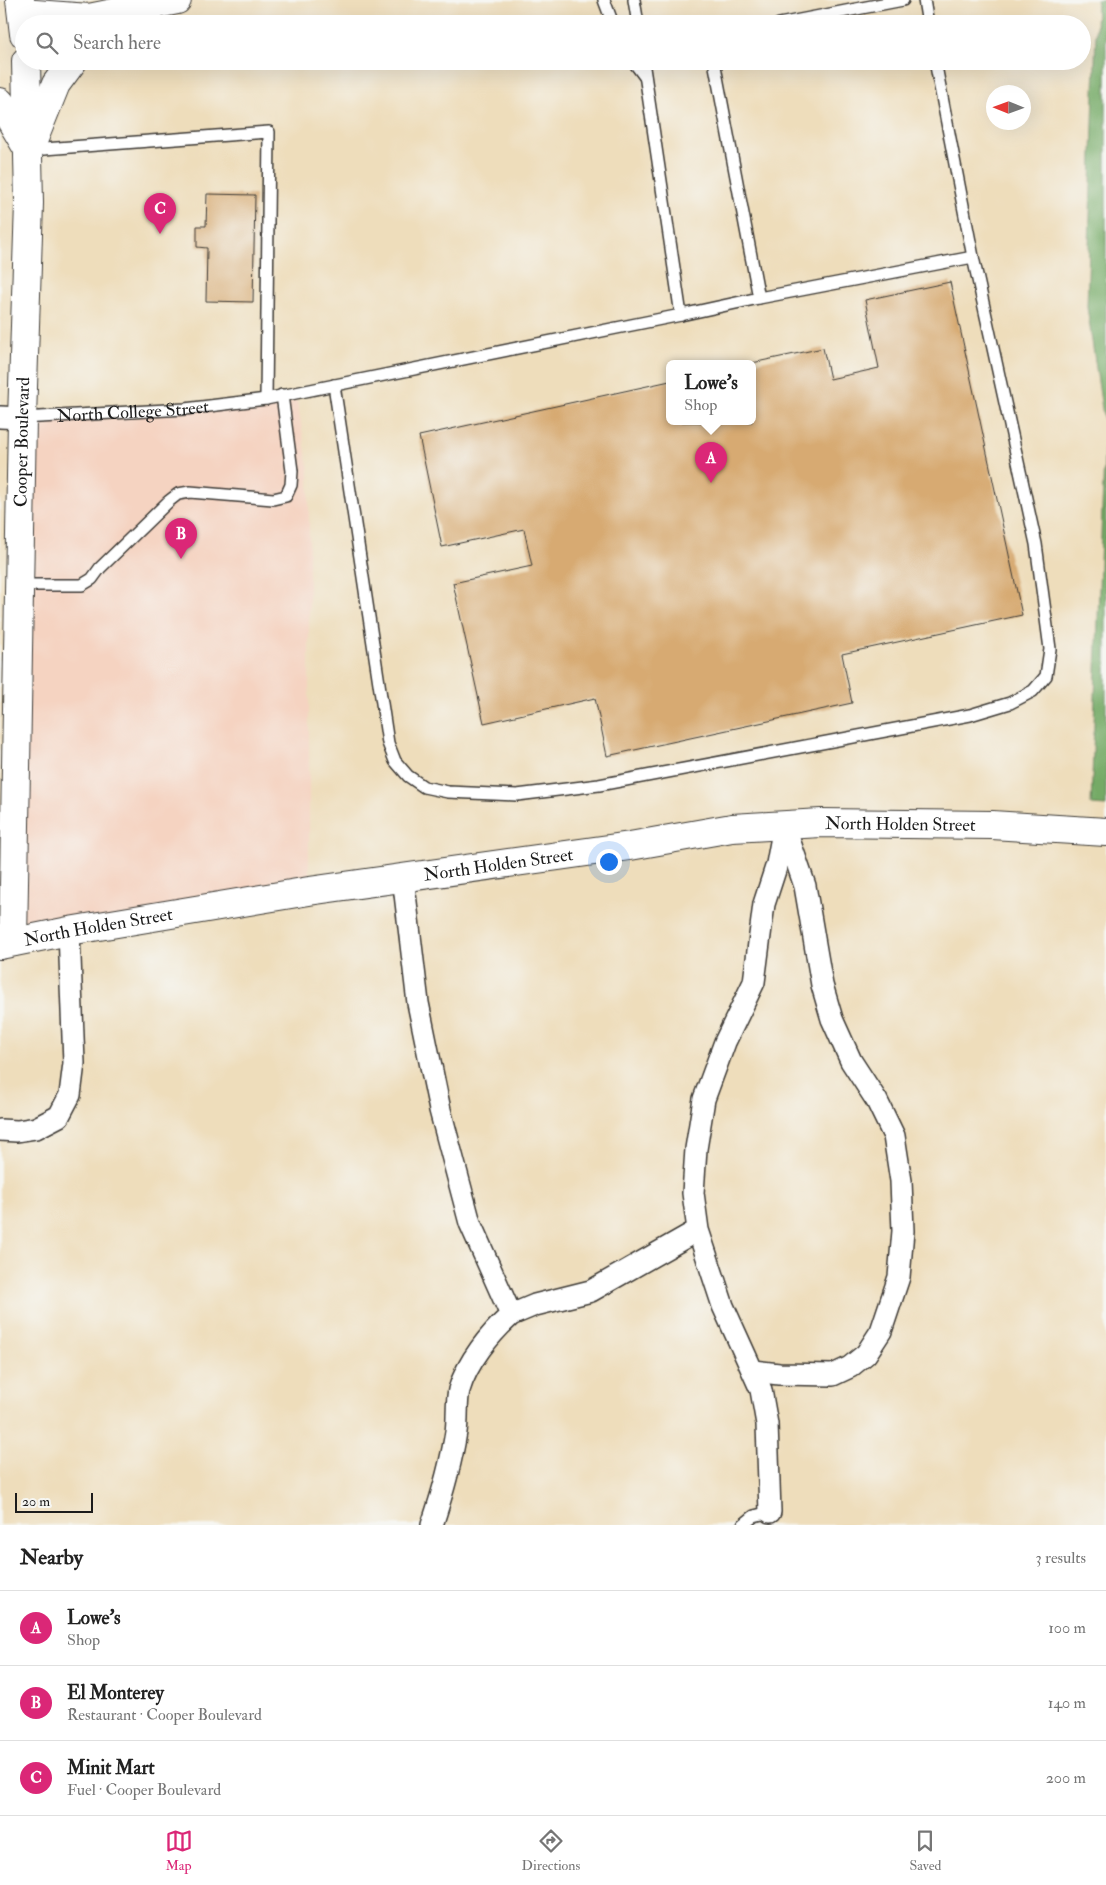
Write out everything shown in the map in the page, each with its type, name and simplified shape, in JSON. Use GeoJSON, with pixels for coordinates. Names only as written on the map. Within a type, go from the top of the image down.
{"type":"FeatureCollection","features":[{"type":"Feature","properties":{"kind":"main road"},"geometry":{"type":"LineString","coordinates":[[18,15],[46,0]]}},
{"type":"Feature","properties":{"kind":"main road"},"geometry":{"type":"LineString","coordinates":[[103,15],[177,0]]}},
{"type":"Feature","properties":{"kind":"main road"},"geometry":{"type":"LineString","coordinates":[[127,15],[137,8]]}},
{"type":"Feature","properties":{"kind":"main road","name":"Cooper Boulevard"},"geometry":{"type":"LineString","coordinates":[[7,944],[20,585],[11,418],[30,203],[26,70]]}},
{"type":"Feature","properties":{"kind":"main road"},"geometry":{"type":"LineString","coordinates":[[29,151],[56,84],[66,70]]}},
{"type":"Feature","properties":{"kind":"main road"},"geometry":{"type":"LineString","coordinates":[[0,102],[29,151]]}},
{"type":"Feature","properties":{"kind":"main road","name":"North Holden Street"},"geometry":{"type":"LineString","coordinates":[[7,944],[69,930],[310,891],[630,846],[732,828],[821,823],[992,825],[1106,832]]}},
{"type":"Feature","properties":{"kind":"street"},"geometry":{"type":"LineString","coordinates":[[770,1512],[767,1424],[761,1390],[724,1306],[698,1230],[694,1193],[696,1149],[704,1099],[725,1042],[754,982],[764,904],[777,864],[784,826]]}},
{"type":"Feature","properties":{"kind":"street"},"geometry":{"type":"LineString","coordinates":[[754,1371],[779,1374],[833,1374],[850,1367],[866,1354],[881,1331],[899,1277],[903,1231],[901,1181],[894,1136],[877,1101],[851,1061],[832,1019],[822,985],[805,886],[784,826]]}},
{"type":"Feature","properties":{"kind":"street"},"geometry":{"type":"LineString","coordinates":[[403,877],[418,1003],[440,1110],[470,1222],[511,1316]]}},
{"type":"Feature","properties":{"kind":"street"},"geometry":{"type":"LineString","coordinates":[[0,1130],[17,1131],[36,1128],[59,1116],[70,1095],[74,1063],[69,930]]}},
{"type":"Feature","properties":{"kind":"street"},"geometry":{"type":"LineString","coordinates":[[432,1525],[445,1486],[456,1432],[459,1391],[472,1362],[492,1332],[511,1316],[535,1305],[591,1292],[698,1230]]}},
{"type":"Feature","properties":{"kind":"lane"},"geometry":{"type":"LineString","coordinates":[[604,0],[610,15]]}},
{"type":"Feature","properties":{"kind":"lane"},"geometry":{"type":"LineString","coordinates":[[634,0],[636,15]]}},
{"type":"Feature","properties":{"kind":"lane"},"geometry":{"type":"LineString","coordinates":[[826,15],[903,0]]}},
{"type":"Feature","properties":{"kind":"lane"},"geometry":{"type":"LineString","coordinates":[[924,0],[926,15]]}},
{"type":"Feature","properties":{"kind":"lane"},"geometry":{"type":"LineString","coordinates":[[640,70],[646,79]]}},
{"type":"Feature","properties":{"kind":"lane"},"geometry":{"type":"LineString","coordinates":[[644,70],[681,315]]}},
{"type":"Feature","properties":{"kind":"lane"},"geometry":{"type":"LineString","coordinates":[[716,70],[759,298]]}},
{"type":"Feature","properties":{"kind":"lane"},"geometry":{"type":"LineString","coordinates":[[334,385],[388,743],[395,761],[408,776],[424,787],[448,792],[517,795],[599,785],[894,731],[970,715],[1010,703],[1034,691],[1046,676],[1050,649],[1036,544],[973,257],[938,70]]}},
{"type":"Feature","properties":{"kind":"lane"},"geometry":{"type":"LineString","coordinates":[[29,151],[269,132],[266,399]]}},
{"type":"Feature","properties":{"kind":"lane","name":"North College Street"},"geometry":{"type":"LineString","coordinates":[[11,418],[185,409],[266,399],[759,298],[973,257]]}},
{"type":"Feature","properties":{"kind":"lane"},"geometry":{"type":"LineString","coordinates":[[20,585],[82,585],[92,579],[107,561],[168,501],[178,494],[190,492],[273,499],[286,496],[291,485],[292,471],[282,395]]}},
{"type":"Feature","properties":{"kind":"lane"},"geometry":{"type":"LineString","coordinates":[[743,1525],[754,1516],[770,1512]]}},
{"type":"Feature","properties":{"kind":"shaded area"},"geometry":{"type":"Polygon","coordinates":[[[266,399],[297,401],[309,470],[309,891],[13,942],[22,418],[266,399]]]}},
{"type":"Feature","properties":{"kind":"green space"},"geometry":{"type":"Polygon","coordinates":[[[1097,0],[1106,0],[1106,806],[1091,805],[1105,429],[1087,307],[1097,0]]]}},
{"type":"Feature","properties":{"kind":"building"},"geometry":{"type":"Polygon","coordinates":[[[207,194],[255,195],[253,302],[206,301],[207,248],[197,247],[197,226],[206,226],[207,194]]]}},
{"type":"Feature","properties":{"kind":"building"},"geometry":{"type":"Polygon","coordinates":[[[950,282],[1022,615],[842,654],[852,703],[607,756],[595,698],[484,723],[453,583],[532,566],[524,529],[442,547],[419,436],[666,382],[666,425],[756,425],[756,362],[823,348],[830,379],[879,368],[865,300],[950,282]]]}},
{"type":"Feature","properties":{"kind":"place","name":"Minit Mart"},"geometry":{"type":"Point","coordinates":[160,234]}},
{"type":"Feature","properties":{"kind":"place","name":"Lowe's"},"geometry":{"type":"Point","coordinates":[711,483]}},
{"type":"Feature","properties":{"kind":"place","name":"El Monterey"},"geometry":{"type":"Point","coordinates":[181,559]}}]}
